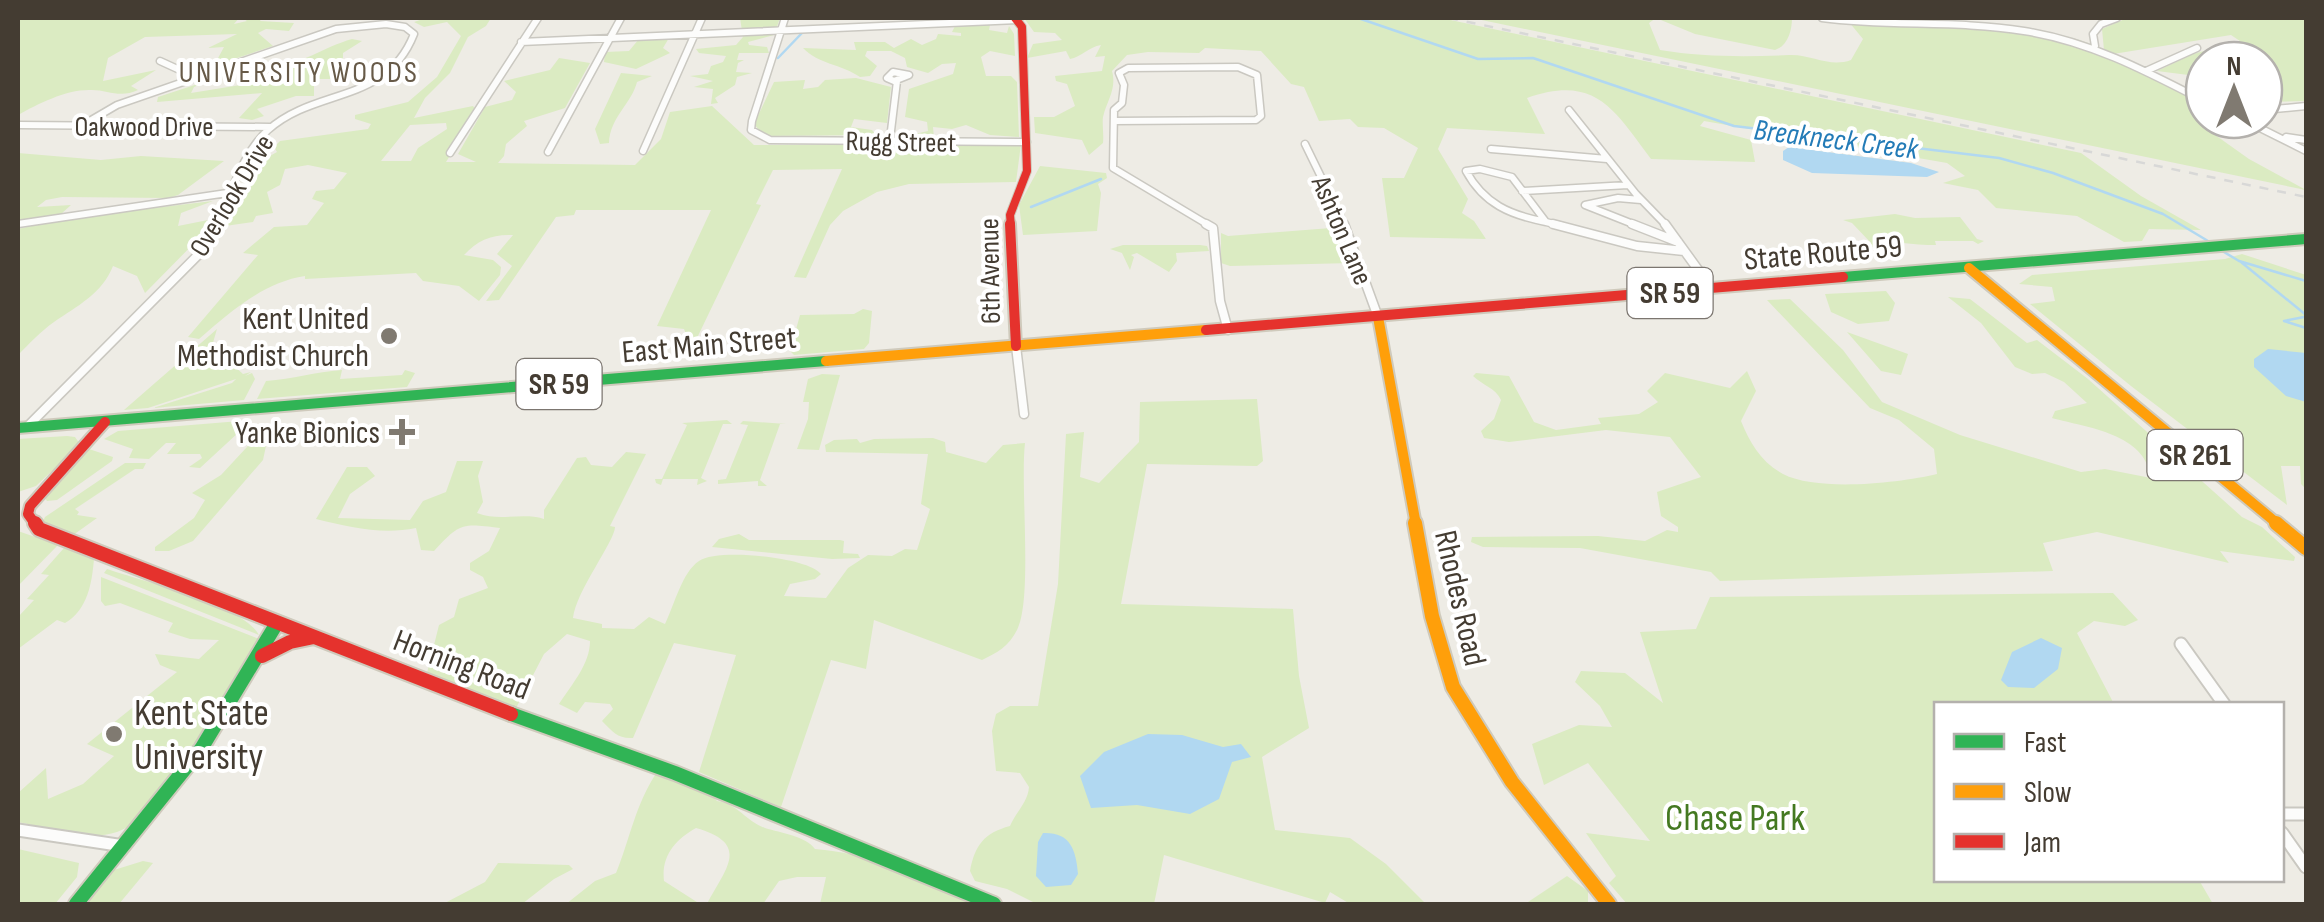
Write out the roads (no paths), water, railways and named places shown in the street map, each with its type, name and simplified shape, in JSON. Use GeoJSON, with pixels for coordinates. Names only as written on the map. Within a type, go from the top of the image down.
{"type":"FeatureCollection","features":[{"type":"Feature","properties":{"kind":"street"},"geometry":{"type":"LineString","coordinates":[[450,153],[538,18]]}},
{"type":"Feature","properties":{"kind":"street"},"geometry":{"type":"LineString","coordinates":[[548,152],[620,18]]}},
{"type":"Feature","properties":{"kind":"street"},"geometry":{"type":"LineString","coordinates":[[643,151],[702,18]]}},
{"type":"Feature","properties":{"kind":"street"},"geometry":{"type":"LineString","coordinates":[[782,32],[785,18]]}},
{"type":"Feature","properties":{"kind":"street"},"geometry":{"type":"LineString","coordinates":[[1822,18],[1871,26],[1993,26],[2095,46],[2184,90]]}},
{"type":"Feature","properties":{"kind":"street"},"geometry":{"type":"LineString","coordinates":[[1871,26],[1881,18]]}},
{"type":"Feature","properties":{"kind":"street"},"geometry":{"type":"LineString","coordinates":[[2095,46],[2096,28],[2116,18]]}},
{"type":"Feature","properties":{"kind":"street"},"geometry":{"type":"LineString","coordinates":[[522,42],[1017,19]]}},
{"type":"Feature","properties":{"kind":"street","name":"6th Avenue"},"geometry":{"type":"LineString","coordinates":[[1016,346],[1010,215],[1026,179],[1027,142],[1017,19]]}},
{"type":"Feature","properties":{"kind":"street","name":"Overlook Drive"},"geometry":{"type":"LineString","coordinates":[[22,428],[200,253],[260,137],[298,112],[379,80],[405,52],[413,31],[386,24],[349,26],[110,108],[81,126]]}},
{"type":"Feature","properties":{"kind":"street","name":"Rugg Street"},"geometry":{"type":"LineString","coordinates":[[782,32],[751,126],[758,137],[1027,142]]}},
{"type":"Feature","properties":{"kind":"street"},"geometry":{"type":"LineString","coordinates":[[2146,71],[2184,54]]}},
{"type":"Feature","properties":{"kind":"street"},"geometry":{"type":"LineString","coordinates":[[160,60],[195,77]]}},
{"type":"Feature","properties":{"kind":"street"},"geometry":{"type":"LineString","coordinates":[[1114,122],[1252,121],[1261,116],[1257,75],[1238,68],[1125,69],[1119,74],[1124,85],[1122,102],[1114,110],[1111,156],[1114,168],[1213,228],[1220,300],[1228,330]]}},
{"type":"Feature","properties":{"kind":"street"},"geometry":{"type":"LineString","coordinates":[[890,139],[897,81]]}},
{"type":"Feature","properties":{"kind":"street"},"geometry":{"type":"LineString","coordinates":[[1570,110],[1712,289]]}},
{"type":"Feature","properties":{"kind":"street","name":"Oakwood Drive"},"geometry":{"type":"LineString","coordinates":[[18,126],[270,128]]}},
{"type":"Feature","properties":{"kind":"street","name":"Ashton Lane"},"geometry":{"type":"LineString","coordinates":[[1305,144],[1342,222],[1378,317]]}},
{"type":"Feature","properties":{"kind":"street"},"geometry":{"type":"LineString","coordinates":[[1491,149],[1607,158]]}},
{"type":"Feature","properties":{"kind":"street"},"geometry":{"type":"LineString","coordinates":[[1546,222],[1505,172],[1466,172],[1475,190],[1496,208],[1546,222],[1637,246],[1684,251]]}},
{"type":"Feature","properties":{"kind":"street"},"geometry":{"type":"LineString","coordinates":[[1522,191],[1628,185]]}},
{"type":"Feature","properties":{"kind":"street"},"geometry":{"type":"LineString","coordinates":[[18,224],[234,192]]}},
{"type":"Feature","properties":{"kind":"street"},"geometry":{"type":"LineString","coordinates":[[1641,200],[1618,198],[1585,205],[1678,242]]}},
{"type":"Feature","properties":{"kind":"street","name":"State Route 59"},"geometry":{"type":"LineString","coordinates":[[1165,335],[2306,239]]}},
{"type":"Feature","properties":{"kind":"street","name":"SR 261"},"geometry":{"type":"LineString","coordinates":[[1969,268],[2306,548]]}},
{"type":"Feature","properties":{"kind":"street","name":"Rhodes Road"},"geometry":{"type":"LineString","coordinates":[[1378,317],[1432,616],[1453,687],[1512,782],[1609,904]]}},
{"type":"Feature","properties":{"kind":"street","name":"East Main Street"},"geometry":{"type":"LineString","coordinates":[[22,428],[1165,335]]}},
{"type":"Feature","properties":{"kind":"street"},"geometry":{"type":"LineString","coordinates":[[1016,346],[1024,414]]}},
{"type":"Feature","properties":{"kind":"street","name":"Horning Road"},"geometry":{"type":"LineString","coordinates":[[105,422],[23,516],[39,530],[572,738],[675,773],[994,904]]}},
{"type":"Feature","properties":{"kind":"street"},"geometry":{"type":"LineString","coordinates":[[76,904],[201,749],[277,622]]}},
{"type":"Feature","properties":{"kind":"street"},"geometry":{"type":"LineString","coordinates":[[255,662],[283,644],[314,637]]}},
{"type":"Feature","properties":{"kind":"street"},"geometry":{"type":"LineString","coordinates":[[2181,644],[2223,702]]}},
{"type":"Feature","properties":{"kind":"street"},"geometry":{"type":"LineString","coordinates":[[18,830],[124,846]]}},
{"type":"Feature","properties":{"kind":"street"},"geometry":{"type":"LineString","coordinates":[[2284,836],[2306,867]]}},
{"type":"Feature","properties":{"kind":"water"},"geometry":{"type":"Polygon","coordinates":[[[1789,147],[1911,163],[1939,172],[1927,177],[1812,173],[1783,160],[1783,151],[1789,147]]]}},
{"type":"Feature","properties":{"kind":"water"},"geometry":{"type":"Polygon","coordinates":[[[2268,349],[2306,353],[2306,402],[2286,396],[2254,367],[2254,359],[2268,349]]]}},
{"type":"Feature","properties":{"kind":"water"},"geometry":{"type":"Polygon","coordinates":[[[2041,638],[2062,648],[2058,669],[2034,688],[2008,687],[2001,680],[2012,652],[2041,638]]]}},
{"type":"Feature","properties":{"kind":"water"},"geometry":{"type":"Polygon","coordinates":[[[1148,734],[1182,735],[1223,747],[1241,744],[1251,757],[1232,762],[1219,799],[1190,814],[1137,805],[1091,808],[1080,776],[1104,752],[1148,734]]]}},
{"type":"Feature","properties":{"kind":"water"},"geometry":{"type":"Polygon","coordinates":[[[1043,833],[1060,835],[1070,844],[1078,874],[1071,885],[1046,887],[1036,876],[1038,842],[1043,833]]]}},
{"type":"Feature","properties":{"kind":"waterway","name":"Breakneck Creek"},"geometry":{"type":"LineString","coordinates":[[1358,18],[1478,59],[1533,58],[1734,126],[1999,158],[2053,173],[2163,214],[2213,244]]}},
{"type":"Feature","properties":{"kind":"waterway"},"geometry":{"type":"LineString","coordinates":[[778,58],[802,33]]}},
{"type":"Feature","properties":{"kind":"waterway"},"geometry":{"type":"LineString","coordinates":[[1031,207],[1101,179]]}},
{"type":"Feature","properties":{"kind":"waterway","name":"Breakneck Creek"},"geometry":{"type":"LineString","coordinates":[[2219,249],[2239,261],[2306,281]]}},
{"type":"Feature","properties":{"kind":"waterway"},"geometry":{"type":"LineString","coordinates":[[2241,262],[2306,315]]}},
{"type":"Feature","properties":{"kind":"waterway"},"geometry":{"type":"LineString","coordinates":[[2304,317],[2284,321],[2306,328]]}},
{"type":"Feature","properties":{"kind":"railway"},"geometry":{"type":"LineString","coordinates":[[1449,18],[2306,197]]}},
{"type":"Feature","properties":{"kind":"place","name":"Kent United Methodist Church"},"geometry":{"type":"Point","coordinates":[389,336]}},
{"type":"Feature","properties":{"kind":"place","name":"Yanke Bionics"},"geometry":{"type":"Point","coordinates":[402,432]}},
{"type":"Feature","properties":{"kind":"place","name":"Kent State University"},"geometry":{"type":"Point","coordinates":[114,734]}},
{"type":"Feature","properties":{"kind":"district","name":"UNIVERSITY WOODS"},"geometry":{"type":"Point","coordinates":[299,72]}},
{"type":"Feature","properties":{"kind":"park label","name":"Chase Park"},"geometry":{"type":"Point","coordinates":[1735,817]}}]}
